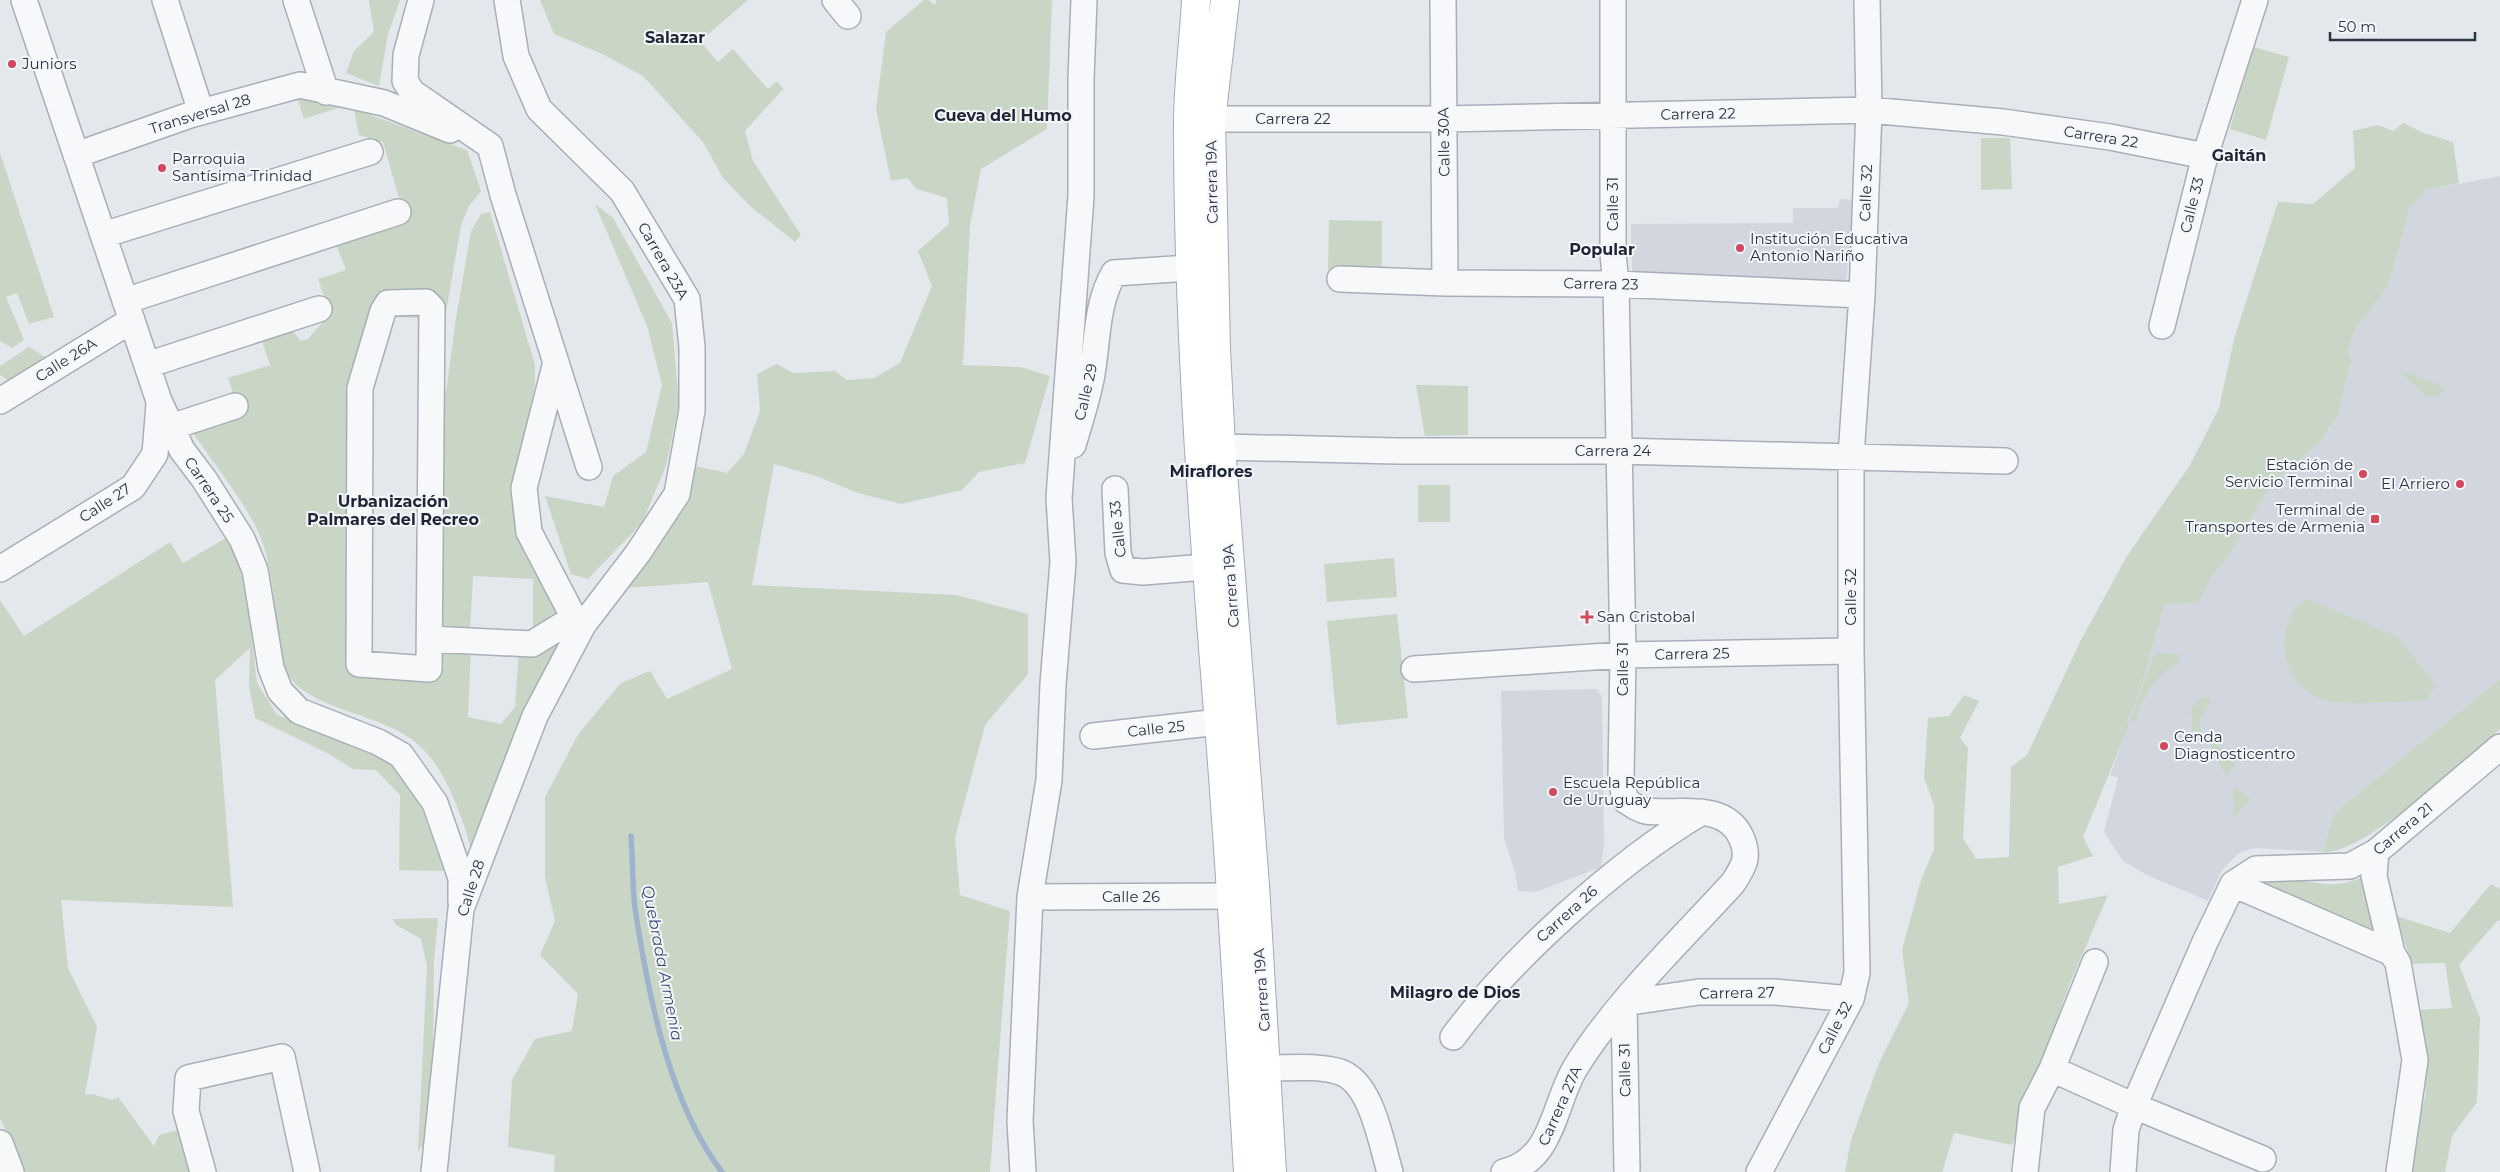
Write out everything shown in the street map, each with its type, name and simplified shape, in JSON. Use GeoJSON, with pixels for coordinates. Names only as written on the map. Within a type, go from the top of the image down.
{"type":"FeatureCollection","features":[{"type":"Feature","properties":{"kind":"main road","name":"Carrera 19A"},"geometry":{"type":"LineString","coordinates":[[1196,0],[1200,119],[1221,447],[1267,1068],[1272,1172]]}},
{"type":"Feature","properties":{"kind":"main road","name":"Carrera 19A"},"geometry":{"type":"LineString","coordinates":[[1225,0],[1200,119],[1189,268],[1205,567],[1232,896],[1248,1172]]}},
{"type":"Feature","properties":{"kind":"street","name":"Carrera 25"},"geometry":{"type":"LineString","coordinates":[[24,0],[160,401],[182,450],[204,479],[242,539],[255,570],[271,668],[280,691],[299,711],[378,742],[402,755],[435,802],[461,878],[460,909]]}},
{"type":"Feature","properties":{"kind":"street"},"geometry":{"type":"LineString","coordinates":[[165,0],[201,112]]}},
{"type":"Feature","properties":{"kind":"street"},"geometry":{"type":"LineString","coordinates":[[296,0],[326,92]]}},
{"type":"Feature","properties":{"kind":"street"},"geometry":{"type":"LineString","coordinates":[[421,0],[406,56],[405,81],[412,92],[490,146],[503,194],[590,467]]}},
{"type":"Feature","properties":{"kind":"street","name":"Carrera 23A"},"geometry":{"type":"LineString","coordinates":[[507,0],[516,56],[539,109],[622,191],[687,300],[692,347],[692,410],[677,494],[638,553],[578,622]]}},
{"type":"Feature","properties":{"kind":"street"},"geometry":{"type":"LineString","coordinates":[[1023,1172],[1020,1121],[1030,897],[1049,780],[1053,684],[1063,562],[1059,498],[1081,196],[1081,79],[1084,0]]}},
{"type":"Feature","properties":{"kind":"street","name":"Calle 30A"},"geometry":{"type":"LineString","coordinates":[[1443,0],[1445,283]]}},
{"type":"Feature","properties":{"kind":"street","name":"Calle 31"},"geometry":{"type":"LineString","coordinates":[[1613,0],[1613,254],[1616,284],[1623,655],[1621,777],[1625,800],[1643,811],[1702,812],[1730,821],[1744,845],[1745,864],[1733,883],[1624,1003],[1627,1169]]}},
{"type":"Feature","properties":{"kind":"street","name":"Calle 32"},"geometry":{"type":"LineString","coordinates":[[1759,1172],[1850,999],[1857,973],[1851,651],[1851,456],[1862,295],[1869,110],[1867,0]]}},
{"type":"Feature","properties":{"kind":"street","name":"Calle 33"},"geometry":{"type":"LineString","coordinates":[[2162,326],[2205,156],[2254,0]]}},
{"type":"Feature","properties":{"kind":"street","name":"Transversal 28"},"geometry":{"type":"LineString","coordinates":[[76,155],[201,112],[300,85],[384,103],[490,146]]}},
{"type":"Feature","properties":{"kind":"street","name":"Carrera 22"},"geometry":{"type":"LineString","coordinates":[[1200,119],[1444,118],[1613,114],[1686,115],[1869,110],[2003,122],[2110,137],[2205,156]]}},
{"type":"Feature","properties":{"kind":"street"},"geometry":{"type":"LineString","coordinates":[[103,235],[370,152]]}},
{"type":"Feature","properties":{"kind":"street","name":"Calle 26A"},"geometry":{"type":"LineString","coordinates":[[0,401],[129,310],[398,212]]}},
{"type":"Feature","properties":{"kind":"street","name":"Calle 29"},"geometry":{"type":"LineString","coordinates":[[1059,498],[1092,374],[1100,305],[1107,285],[1114,273],[1189,268]]}},
{"type":"Feature","properties":{"kind":"street","name":"Carrera 23"},"geometry":{"type":"LineString","coordinates":[[1340,279],[1445,283],[1616,284],[1862,295]]}},
{"type":"Feature","properties":{"kind":"street"},"geometry":{"type":"LineString","coordinates":[[426,302],[432,308],[430,639],[429,669],[359,664],[360,388],[383,311],[388,303],[426,302]]}},
{"type":"Feature","properties":{"kind":"street"},"geometry":{"type":"LineString","coordinates":[[147,365],[319,309]]}},
{"type":"Feature","properties":{"kind":"street"},"geometry":{"type":"LineString","coordinates":[[430,639],[532,644],[578,622],[528,532],[524,488],[556,362]]}},
{"type":"Feature","properties":{"kind":"street","name":"Calle 27"},"geometry":{"type":"LineString","coordinates":[[0,569],[133,487],[155,454],[160,401]]}},
{"type":"Feature","properties":{"kind":"street"},"geometry":{"type":"LineString","coordinates":[[171,427],[234,406]]}},
{"type":"Feature","properties":{"kind":"street","name":"Carrera 24"},"geometry":{"type":"LineString","coordinates":[[1221,447],[1397,451],[1620,451],[2005,460]]}},
{"type":"Feature","properties":{"kind":"street","name":"Calle 33"},"geometry":{"type":"LineString","coordinates":[[1114,489],[1118,553],[1123,570],[1143,572],[1205,567]]}},
{"type":"Feature","properties":{"kind":"street","name":"Calle 28"},"geometry":{"type":"LineString","coordinates":[[434,1172],[460,909],[535,716],[578,622]]}},
{"type":"Feature","properties":{"kind":"street","name":"Carrera 25"},"geometry":{"type":"LineString","coordinates":[[1414,669],[1623,655],[1851,651]]}},
{"type":"Feature","properties":{"kind":"street","name":"Calle 25"},"geometry":{"type":"LineString","coordinates":[[1093,736],[1219,722]]}},
{"type":"Feature","properties":{"kind":"street","name":"Carrera 21"},"geometry":{"type":"LineString","coordinates":[[2233,884],[2256,869],[2350,866],[2376,852],[2500,747]]}},
{"type":"Feature","properties":{"kind":"street","name":"Carrera 26"},"geometry":{"type":"LineString","coordinates":[[1453,1037],[1500,978],[1526,951],[1609,876],[1669,831],[1702,812]]}},
{"type":"Feature","properties":{"kind":"street"},"geometry":{"type":"LineString","coordinates":[[2376,852],[2374,876],[2392,953],[2398,963],[2415,1060],[2399,1172]]}},
{"type":"Feature","properties":{"kind":"street"},"geometry":{"type":"LineString","coordinates":[[2122,1172],[2126,1130],[2134,1106],[2205,942],[2233,884],[2392,953]]}},
{"type":"Feature","properties":{"kind":"street","name":"Calle 26"},"geometry":{"type":"LineString","coordinates":[[1030,897],[1232,896]]}},
{"type":"Feature","properties":{"kind":"street"},"geometry":{"type":"LineString","coordinates":[[2025,1172],[2032,1108],[2052,1069],[2096,962]]}},
{"type":"Feature","properties":{"kind":"street","name":"Carrera 27"},"geometry":{"type":"LineString","coordinates":[[1624,1003],[1699,992],[1775,992],[1850,999]]}},
{"type":"Feature","properties":{"kind":"street","name":"Carrera 27A"},"geometry":{"type":"LineString","coordinates":[[1510,1171],[1538,1154],[1553,1126],[1563,1090],[1577,1064],[1624,1003]]}},
{"type":"Feature","properties":{"kind":"street"},"geometry":{"type":"LineString","coordinates":[[203,1172],[186,1111],[188,1078],[282,1057],[308,1172]]}},
{"type":"Feature","properties":{"kind":"street"},"geometry":{"type":"LineString","coordinates":[[1267,1068],[1324,1068],[1341,1072],[1352,1079],[1368,1099],[1390,1172]]}},
{"type":"Feature","properties":{"kind":"street"},"geometry":{"type":"LineString","coordinates":[[2052,1069],[2134,1106],[2264,1159]]}},
{"type":"Feature","properties":{"kind":"street"},"geometry":{"type":"LineString","coordinates":[[0,1143],[12,1172]]}},
{"type":"Feature","properties":{"kind":"shaded area","name":"Terminal de Transportes de Armenia"},"geometry":{"type":"Polygon","coordinates":[[[2500,176],[2500,679],[2334,813],[2323,852],[2256,848],[2247,850],[2238,854],[2222,870],[2208,901],[2147,875],[2123,861],[2104,832],[2118,778],[2110,775],[2130,723],[2127,722],[2141,688],[2164,605],[2198,603],[2212,577],[2230,554],[2271,484],[2319,443],[2339,414],[2351,361],[2348,349],[2356,327],[2384,292],[2392,274],[2409,208],[2417,196],[2426,190],[2500,176]]]}},
{"type":"Feature","properties":{"kind":"shaded area","name":"Institución Educativa Antonio Nariño"},"geometry":{"type":"Polygon","coordinates":[[[1840,199],[1855,200],[1846,282],[1836,287],[1639,279],[1632,271],[1631,224],[1793,223],[1793,208],[1838,208],[1840,199]]]}},
{"type":"Feature","properties":{"kind":"shaded area","name":"Escuela República de Uruguay"},"geometry":{"type":"Polygon","coordinates":[[[1597,689],[1602,697],[1604,845],[1601,867],[1536,892],[1518,891],[1515,872],[1504,838],[1501,691],[1597,689]]]}},
{"type":"Feature","properties":{"kind":"green space"},"geometry":{"type":"Polygon","coordinates":[[[369,0],[400,0],[388,34],[379,86],[346,73],[354,51],[374,32],[369,0]]]}},
{"type":"Feature","properties":{"kind":"green space"},"geometry":{"type":"Polygon","coordinates":[[[540,0],[748,0],[700,41],[718,62],[733,49],[768,89],[777,81],[783,89],[745,131],[753,161],[801,235],[795,242],[750,206],[723,178],[703,142],[643,76],[602,54],[554,34],[540,0]]]}},
{"type":"Feature","properties":{"kind":"green space"},"geometry":{"type":"Polygon","coordinates":[[[924,0],[928,0],[935,5],[936,0],[1052,0],[1047,129],[981,169],[970,225],[963,365],[1020,367],[1050,376],[1025,463],[979,472],[962,490],[901,504],[858,493],[816,476],[774,464],[752,585],[956,595],[1028,614],[1028,674],[985,725],[955,838],[960,895],[1010,911],[990,1172],[554,1172],[555,1155],[508,1147],[512,1080],[535,1039],[572,1031],[578,994],[540,955],[555,921],[545,877],[545,797],[579,733],[621,683],[650,671],[667,699],[732,669],[708,582],[626,588],[685,508],[691,465],[727,473],[744,454],[760,411],[757,374],[777,364],[793,373],[835,371],[847,380],[874,378],[900,363],[932,286],[918,251],[949,224],[947,198],[917,189],[907,178],[891,181],[876,109],[886,32],[924,0]]]}},
{"type":"Feature","properties":{"kind":"green space"},"geometry":{"type":"Polygon","coordinates":[[[2253,47],[2289,57],[2266,140],[2230,129],[2253,47]]]}},
{"type":"Feature","properties":{"kind":"green space"},"geometry":{"type":"Polygon","coordinates":[[[297,97],[344,106],[304,119],[297,97]]]}},
{"type":"Feature","properties":{"kind":"green space"},"geometry":{"type":"Polygon","coordinates":[[[354,109],[467,150],[481,191],[469,206],[461,225],[443,330],[430,319],[400,317],[385,319],[372,334],[355,671],[471,647],[468,717],[501,724],[515,707],[519,649],[569,631],[518,726],[495,784],[474,852],[447,784],[435,764],[420,746],[388,726],[314,697],[299,687],[288,675],[280,655],[271,577],[261,538],[248,512],[193,433],[205,425],[239,411],[228,378],[270,365],[261,338],[291,329],[301,341],[308,339],[330,314],[318,279],[346,270],[336,244],[405,219],[383,142],[359,135],[354,109]]]}},
{"type":"Feature","properties":{"kind":"green space"},"geometry":{"type":"Polygon","coordinates":[[[2403,123],[2424,133],[2453,142],[2459,183],[2426,190],[2409,208],[2392,274],[2384,292],[2356,327],[2348,349],[2351,361],[2339,414],[2319,443],[2271,484],[2230,554],[2212,577],[2198,603],[2164,605],[2141,688],[2127,722],[2130,723],[2083,837],[2093,856],[2058,867],[2059,904],[2108,895],[2070,983],[2012,1145],[1954,1133],[1942,1172],[1845,1172],[1851,1140],[1879,1063],[1909,1003],[1902,950],[1921,880],[1934,849],[1934,805],[1924,778],[1928,718],[1949,716],[1964,695],[1979,701],[1960,738],[1968,748],[1963,838],[1976,859],[2009,857],[2011,767],[2027,755],[2081,640],[2127,556],[2190,465],[2219,408],[2234,339],[2278,202],[2313,204],[2355,168],[2353,131],[2378,125],[2393,131],[2403,123]]]}},
{"type":"Feature","properties":{"kind":"green space"},"geometry":{"type":"Polygon","coordinates":[[[1981,138],[2010,138],[2012,189],[1981,190],[1981,138]]]}},
{"type":"Feature","properties":{"kind":"green space"},"geometry":{"type":"Polygon","coordinates":[[[0,153],[54,317],[29,324],[17,293],[6,297],[24,340],[12,348],[0,341],[0,153]]]}},
{"type":"Feature","properties":{"kind":"green space"},"geometry":{"type":"Polygon","coordinates":[[[595,204],[613,218],[672,323],[679,404],[666,466],[642,523],[588,579],[571,574],[545,496],[604,507],[613,476],[646,452],[662,385],[647,326],[595,204]]]}},
{"type":"Feature","properties":{"kind":"green space"},"geometry":{"type":"Polygon","coordinates":[[[490,212],[535,365],[535,384],[522,451],[518,537],[524,553],[554,600],[561,617],[533,631],[533,579],[473,576],[470,632],[436,626],[436,400],[446,392],[471,231],[481,214],[490,212]]]}},
{"type":"Feature","properties":{"kind":"green space"},"geometry":{"type":"Polygon","coordinates":[[[1329,220],[1382,221],[1382,270],[1328,270],[1329,220]]]}},
{"type":"Feature","properties":{"kind":"green space"},"geometry":{"type":"Polygon","coordinates":[[[29,347],[50,360],[12,383],[0,375],[0,366],[29,347]]]}},
{"type":"Feature","properties":{"kind":"green space"},"geometry":{"type":"Polygon","coordinates":[[[2402,371],[2445,387],[2440,396],[2427,397],[2401,373],[2402,371]]]}},
{"type":"Feature","properties":{"kind":"green space"},"geometry":{"type":"Polygon","coordinates":[[[1416,385],[1468,386],[1468,435],[1425,436],[1416,385]]]}},
{"type":"Feature","properties":{"kind":"green space"},"geometry":{"type":"Polygon","coordinates":[[[1418,485],[1450,485],[1450,522],[1418,522],[1418,485]]]}},
{"type":"Feature","properties":{"kind":"green space"},"geometry":{"type":"Polygon","coordinates":[[[226,538],[239,565],[248,606],[257,683],[277,715],[318,727],[391,761],[422,809],[444,871],[399,870],[400,795],[376,770],[353,769],[327,753],[255,718],[249,685],[250,648],[215,680],[233,907],[61,900],[68,968],[97,1027],[85,1095],[92,1094],[112,1100],[118,1097],[154,1146],[159,1135],[182,1129],[195,1172],[25,1172],[0,1118],[0,600],[24,636],[170,542],[183,563],[226,538]]]}},
{"type":"Feature","properties":{"kind":"green space"},"geometry":{"type":"Polygon","coordinates":[[[1394,558],[1397,597],[1327,602],[1324,564],[1394,558]]]}},
{"type":"Feature","properties":{"kind":"green space"},"geometry":{"type":"Polygon","coordinates":[[[2307,599],[2398,637],[2437,687],[2429,693],[2430,697],[2425,701],[2349,703],[2328,701],[2309,693],[2295,679],[2286,661],[2284,651],[2285,635],[2290,617],[2293,611],[2307,599]]]}},
{"type":"Feature","properties":{"kind":"green space"},"geometry":{"type":"Polygon","coordinates":[[[1397,614],[1408,718],[1337,725],[1327,621],[1397,614]]]}},
{"type":"Feature","properties":{"kind":"green space"},"geometry":{"type":"Polygon","coordinates":[[[2155,653],[2180,654],[2179,662],[2163,673],[2157,680],[2146,695],[2135,722],[2130,721],[2155,653]]]}},
{"type":"Feature","properties":{"kind":"green space"},"geometry":{"type":"Polygon","coordinates":[[[2500,679],[2500,729],[2440,781],[2388,822],[2341,849],[2323,852],[2334,813],[2500,679]]]}},
{"type":"Feature","properties":{"kind":"green space"},"geometry":{"type":"Polygon","coordinates":[[[2207,697],[2211,701],[2199,722],[2202,732],[2192,731],[2192,714],[2188,714],[2198,700],[2207,697]]]}},
{"type":"Feature","properties":{"kind":"green space"},"geometry":{"type":"Polygon","coordinates":[[[2206,733],[2235,765],[2227,776],[2216,758],[2206,733]]]}},
{"type":"Feature","properties":{"kind":"green space"},"geometry":{"type":"Polygon","coordinates":[[[2234,787],[2251,799],[2233,818],[2234,787]]]}},
{"type":"Feature","properties":{"kind":"green space"},"geometry":{"type":"Polygon","coordinates":[[[2368,875],[2378,939],[2252,888],[2258,881],[2286,880],[2337,884],[2346,883],[2368,875]]]}},
{"type":"Feature","properties":{"kind":"green space"},"geometry":{"type":"Polygon","coordinates":[[[2491,884],[2500,889],[2500,921],[2498,920],[2459,965],[2480,1018],[2477,1102],[2452,1136],[2445,1172],[2406,1172],[2426,1093],[2418,1010],[2452,1008],[2445,963],[2411,964],[2396,916],[2450,933],[2491,884]]]}},
{"type":"Feature","properties":{"kind":"green space"},"geometry":{"type":"Polygon","coordinates":[[[438,918],[434,960],[433,1050],[423,1144],[418,1152],[427,966],[421,939],[395,924],[393,919],[438,918]]]}},
{"type":"Feature","properties":{"kind":"waterway","name":"Quebrada Armenia"},"geometry":{"type":"LineString","coordinates":[[631,836],[635,908],[654,1011],[675,1081],[688,1114],[722,1172]]}},
{"type":"Feature","properties":{"kind":"place","name":"Juniors"},"geometry":{"type":"Point","coordinates":[12,64]}},
{"type":"Feature","properties":{"kind":"place","name":"Parroquia Santísima Trinidad"},"geometry":{"type":"Point","coordinates":[162,168]}},
{"type":"Feature","properties":{"kind":"place","name":"Institución Educativa Antonio Nariño"},"geometry":{"type":"Point","coordinates":[1740,248]}},
{"type":"Feature","properties":{"kind":"place","name":"Estación de Servicio Terminal"},"geometry":{"type":"Point","coordinates":[2363,474]}},
{"type":"Feature","properties":{"kind":"place","name":"El Arriero"},"geometry":{"type":"Point","coordinates":[2460,484]}},
{"type":"Feature","properties":{"kind":"place","name":"Terminal de Transportes de Armenia"},"geometry":{"type":"Point","coordinates":[2375,519]}},
{"type":"Feature","properties":{"kind":"place","name":"San Cristobal"},"geometry":{"type":"Point","coordinates":[1587,617]}},
{"type":"Feature","properties":{"kind":"place","name":"Cenda Diagnosticentro"},"geometry":{"type":"Point","coordinates":[2164,746]}},
{"type":"Feature","properties":{"kind":"place","name":"Escuela República de Uruguay"},"geometry":{"type":"Point","coordinates":[1553,792]}},
{"type":"Feature","properties":{"kind":"district","name":"Salazar"},"geometry":{"type":"Point","coordinates":[675,37]}},
{"type":"Feature","properties":{"kind":"district","name":"Cueva del Humo"},"geometry":{"type":"Point","coordinates":[1003,115]}},
{"type":"Feature","properties":{"kind":"district","name":"Gaitán"},"geometry":{"type":"Point","coordinates":[2239,155]}},
{"type":"Feature","properties":{"kind":"district","name":"Popular"},"geometry":{"type":"Point","coordinates":[1602,249]}},
{"type":"Feature","properties":{"kind":"district","name":"Miraflores"},"geometry":{"type":"Point","coordinates":[1211,471]}},
{"type":"Feature","properties":{"kind":"district","name":"Urbanización Palmares del Recreo"},"geometry":{"type":"Point","coordinates":[393,510]}},
{"type":"Feature","properties":{"kind":"district","name":"Milagro de Dios"},"geometry":{"type":"Point","coordinates":[1455,992]}}]}
